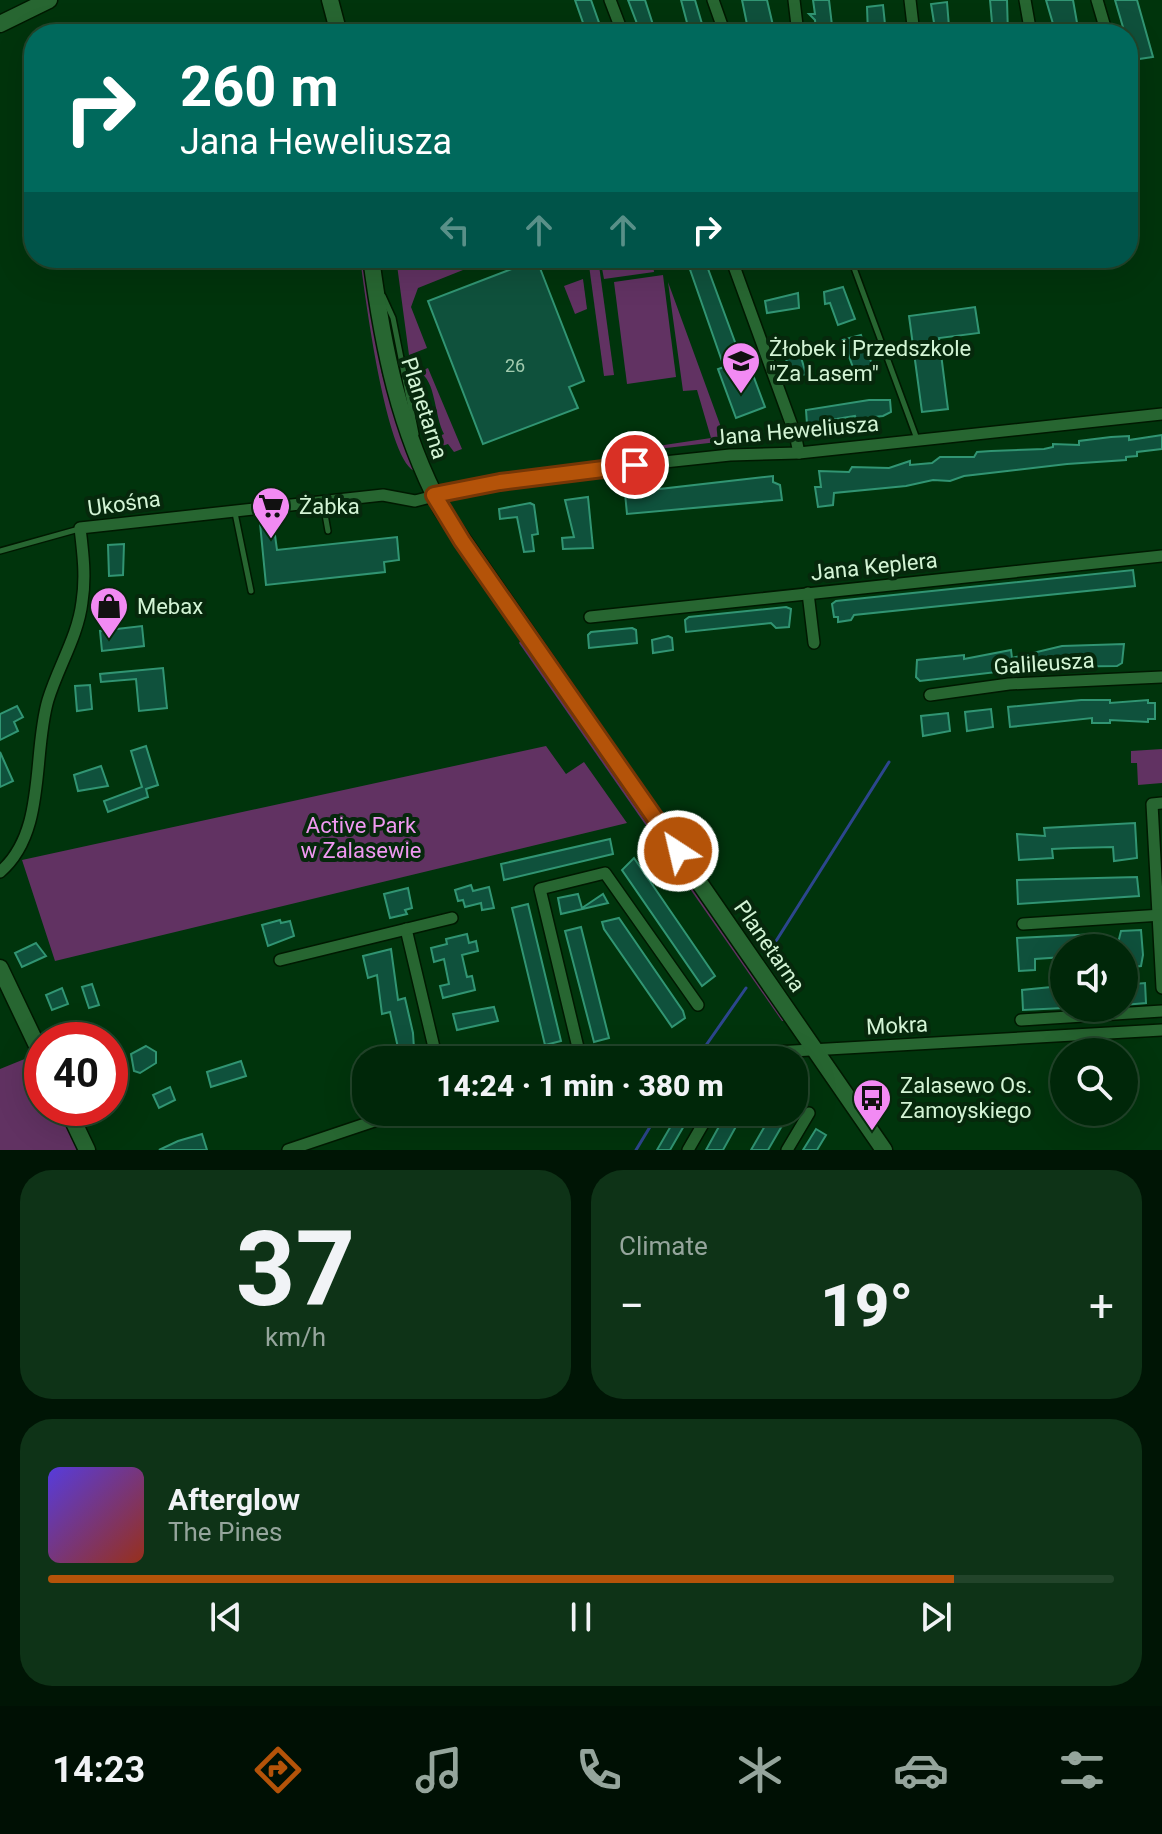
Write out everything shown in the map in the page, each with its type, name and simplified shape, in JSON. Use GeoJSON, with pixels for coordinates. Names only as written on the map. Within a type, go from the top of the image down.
{"type":"FeatureCollection","features":[{"type":"Feature","properties":{"kind":"street"},"geometry":{"type":"LineString","coordinates":[[0,24],[49,0]]}},
{"type":"Feature","properties":{"kind":"street"},"geometry":{"type":"LineString","coordinates":[[330,0],[337,24]]}},
{"type":"Feature","properties":{"kind":"street"},"geometry":{"type":"LineString","coordinates":[[340,0],[340,24]]}},
{"type":"Feature","properties":{"kind":"street"},"geometry":{"type":"LineString","coordinates":[[610,0],[619,24]]}},
{"type":"Feature","properties":{"kind":"street"},"geometry":{"type":"LineString","coordinates":[[713,0],[721,24]]}},
{"type":"Feature","properties":{"kind":"street"},"geometry":{"type":"LineString","coordinates":[[794,0],[797,24]]}},
{"type":"Feature","properties":{"kind":"street"},"geometry":{"type":"LineString","coordinates":[[910,0],[913,24]]}},
{"type":"Feature","properties":{"kind":"street"},"geometry":{"type":"LineString","coordinates":[[1025,0],[1029,24]]}},
{"type":"Feature","properties":{"kind":"street"},"geometry":{"type":"LineString","coordinates":[[1097,0],[1104,24]]}},
{"type":"Feature","properties":{"kind":"street","name":"Planetarna"},"geometry":{"type":"LineString","coordinates":[[372,268],[391,386],[418,462],[434,495],[462,541],[884,1150]]}},
{"type":"Feature","properties":{"kind":"street"},"geometry":{"type":"LineString","coordinates":[[735,268],[795,434],[799,453]]}},
{"type":"Feature","properties":{"kind":"street","name":"Jana Heweliusza"},"geometry":{"type":"LineString","coordinates":[[434,495],[500,482],[621,467],[730,455],[799,453],[1162,414]]}},
{"type":"Feature","properties":{"kind":"street","name":"Ukośna"},"geometry":{"type":"LineString","coordinates":[[0,872],[20,847],[28,829],[44,717],[79,618],[84,584],[80,528],[383,495],[415,501],[434,495]]}},
{"type":"Feature","properties":{"kind":"street","name":"Jana Keplera"},"geometry":{"type":"LineString","coordinates":[[590,617],[1162,556]]}},
{"type":"Feature","properties":{"kind":"street"},"geometry":{"type":"LineString","coordinates":[[808,593],[814,643]]}},
{"type":"Feature","properties":{"kind":"street","name":"Galileusza"},"geometry":{"type":"LineString","coordinates":[[930,695],[1038,682],[1162,677]]}},
{"type":"Feature","properties":{"kind":"street"},"geometry":{"type":"LineString","coordinates":[[1162,803],[1152,804],[1162,988]]}},
{"type":"Feature","properties":{"kind":"street"},"geometry":{"type":"LineString","coordinates":[[578,1046],[540,889],[605,873],[698,1005]]}},
{"type":"Feature","properties":{"kind":"street"},"geometry":{"type":"LineString","coordinates":[[1023,924],[1160,915]]}},
{"type":"Feature","properties":{"kind":"street"},"geometry":{"type":"LineString","coordinates":[[280,960],[452,918]]}},
{"type":"Feature","properties":{"kind":"street"},"geometry":{"type":"LineString","coordinates":[[406,929],[434,1046]]}},
{"type":"Feature","properties":{"kind":"street"},"geometry":{"type":"LineString","coordinates":[[2,977],[25,1022]]}},
{"type":"Feature","properties":{"kind":"street"},"geometry":{"type":"LineString","coordinates":[[1021,1020],[1162,1011]]}},
{"type":"Feature","properties":{"kind":"street","name":"Mokra"},"geometry":{"type":"LineString","coordinates":[[808,1051],[1162,1030]]}},
{"type":"Feature","properties":{"kind":"street"},"geometry":{"type":"LineString","coordinates":[[787,1150],[809,1113]]}},
{"type":"Feature","properties":{"kind":"street"},"geometry":{"type":"LineString","coordinates":[[76,1126],[87,1150]]}},
{"type":"Feature","properties":{"kind":"street"},"geometry":{"type":"LineString","coordinates":[[288,1150],[359,1126]]}},
{"type":"Feature","properties":{"kind":"street"},"geometry":{"type":"LineString","coordinates":[[688,1150],[702,1126]]}},
{"type":"Feature","properties":{"kind":"lane"},"geometry":{"type":"LineString","coordinates":[[854,268],[917,440]]}},
{"type":"Feature","properties":{"kind":"lane"},"geometry":{"type":"LineString","coordinates":[[323,503],[328,531]]}},
{"type":"Feature","properties":{"kind":"lane"},"geometry":{"type":"LineString","coordinates":[[234,512],[251,591]]}},
{"type":"Feature","properties":{"kind":"lane"},"geometry":{"type":"LineString","coordinates":[[0,551],[80,528]]}},
{"type":"Feature","properties":{"kind":"green space"},"geometry":{"type":"Polygon","coordinates":[[[362,268],[366,268],[382,374],[414,471],[404,459],[394,436],[372,337],[362,268]]]}},
{"type":"Feature","properties":{"kind":"green space"},"geometry":{"type":"Polygon","coordinates":[[[397,268],[468,268],[418,288],[411,307],[427,348],[409,355],[397,268]]]}},
{"type":"Feature","properties":{"kind":"green space"},"geometry":{"type":"Polygon","coordinates":[[[589,268],[599,268],[614,375],[604,376],[589,268]]]}},
{"type":"Feature","properties":{"kind":"green space"},"geometry":{"type":"Polygon","coordinates":[[[602,268],[653,268],[654,272],[604,279],[602,268]]]}},
{"type":"Feature","properties":{"kind":"green space"},"geometry":{"type":"Polygon","coordinates":[[[663,275],[676,377],[627,384],[614,282],[663,275]]]}},
{"type":"Feature","properties":{"kind":"green space"},"geometry":{"type":"Polygon","coordinates":[[[583,279],[587,309],[575,314],[564,286],[583,279]]]}},
{"type":"Feature","properties":{"kind":"green space"},"geometry":{"type":"Polygon","coordinates":[[[668,282],[726,441],[615,454],[610,448],[615,442],[615,445],[622,445],[624,451],[711,438],[697,390],[683,391],[668,282]]]}},
{"type":"Feature","properties":{"kind":"green space"},"geometry":{"type":"Polygon","coordinates":[[[428,368],[462,449],[454,452],[448,444],[439,447],[435,438],[444,434],[429,382],[419,372],[428,368]]]}},
{"type":"Feature","properties":{"kind":"green space"},"geometry":{"type":"Polygon","coordinates":[[[522,638],[788,1021],[782,1021],[519,643],[522,638]]]}},
{"type":"Feature","properties":{"kind":"green space","name":"Active Park w Zalasewie"},"geometry":{"type":"Polygon","coordinates":[[[546,746],[566,774],[584,762],[627,823],[55,961],[22,860],[546,746]]]}},
{"type":"Feature","properties":{"kind":"green space"},"geometry":{"type":"Polygon","coordinates":[[[1162,749],[1162,783],[1138,785],[1137,763],[1131,763],[1131,751],[1162,749]]]}},
{"type":"Feature","properties":{"kind":"green space"},"geometry":{"type":"Polygon","coordinates":[[[24,1059],[24,1126],[67,1126],[79,1150],[0,1150],[0,1069],[24,1059]]]}},
{"type":"Feature","properties":{"kind":"building"},"geometry":{"type":"Polygon","coordinates":[[[575,0],[591,0],[599,24],[583,24],[575,0]]]}},
{"type":"Feature","properties":{"kind":"building"},"geometry":{"type":"Polygon","coordinates":[[[628,0],[645,0],[653,24],[637,24],[628,0]]]}},
{"type":"Feature","properties":{"kind":"building"},"geometry":{"type":"Polygon","coordinates":[[[681,0],[695,0],[702,24],[687,24],[681,0]]]}},
{"type":"Feature","properties":{"kind":"building"},"geometry":{"type":"Polygon","coordinates":[[[742,0],[767,0],[773,24],[747,24],[742,0]]]}},
{"type":"Feature","properties":{"kind":"building"},"geometry":{"type":"Polygon","coordinates":[[[813,0],[829,0],[832,24],[815,24],[809,14],[815,14],[813,0]]]}},
{"type":"Feature","properties":{"kind":"building"},"geometry":{"type":"Polygon","coordinates":[[[990,0],[1007,0],[1008,24],[992,24],[990,0]]]}},
{"type":"Feature","properties":{"kind":"building"},"geometry":{"type":"Polygon","coordinates":[[[1046,0],[1073,0],[1077,24],[1053,24],[1046,0]]]}},
{"type":"Feature","properties":{"kind":"building"},"geometry":{"type":"Polygon","coordinates":[[[1115,0],[1137,0],[1153,57],[1138,59],[1138,24],[1122,24],[1115,0]]]}},
{"type":"Feature","properties":{"kind":"building"},"geometry":{"type":"Polygon","coordinates":[[[947,2],[949,24],[934,24],[931,4],[947,2]]]}},
{"type":"Feature","properties":{"kind":"building"},"geometry":{"type":"Polygon","coordinates":[[[883,5],[885,24],[868,24],[867,7],[883,5]]]}},
{"type":"Feature","properties":{"kind":"building"},"geometry":{"type":"Polygon","coordinates":[[[514,268],[540,268],[584,381],[569,387],[578,408],[483,444],[428,301],[514,268]]]}},
{"type":"Feature","properties":{"kind":"building"},"geometry":{"type":"Polygon","coordinates":[[[689,268],[708,268],[742,361],[747,359],[765,407],[736,418],[718,369],[724,367],[689,268]]]}},
{"type":"Feature","properties":{"kind":"building"},"geometry":{"type":"Polygon","coordinates":[[[843,287],[855,319],[838,325],[830,303],[825,304],[824,292],[843,287]]]}},
{"type":"Feature","properties":{"kind":"building"},"geometry":{"type":"Polygon","coordinates":[[[798,293],[799,308],[767,313],[765,301],[798,293]]]}},
{"type":"Feature","properties":{"kind":"building"},"geometry":{"type":"Polygon","coordinates":[[[975,307],[979,333],[939,338],[948,409],[922,412],[909,316],[975,307]]]}},
{"type":"Feature","properties":{"kind":"building"},"geometry":{"type":"Polygon","coordinates":[[[861,335],[873,367],[855,373],[847,351],[843,352],[842,340],[861,335]]]}},
{"type":"Feature","properties":{"kind":"building"},"geometry":{"type":"Polygon","coordinates":[[[797,344],[806,374],[795,378],[780,347],[797,344]]]}},
{"type":"Feature","properties":{"kind":"building"},"geometry":{"type":"Polygon","coordinates":[[[869,400],[890,400],[891,412],[883,416],[856,419],[855,416],[807,424],[806,410],[869,400]]]}},
{"type":"Feature","properties":{"kind":"building"},"geometry":{"type":"Polygon","coordinates":[[[1162,435],[1162,449],[1137,452],[1137,456],[1126,457],[1126,460],[1067,464],[964,476],[950,481],[933,480],[906,486],[834,493],[833,505],[818,507],[815,487],[821,487],[819,471],[849,472],[852,467],[889,468],[910,461],[910,465],[932,463],[940,457],[974,457],[977,452],[1044,449],[1053,447],[1053,444],[1079,445],[1079,441],[1111,437],[1129,436],[1129,440],[1162,435]]]}},
{"type":"Feature","properties":{"kind":"building"},"geometry":{"type":"Polygon","coordinates":[[[773,476],[773,482],[780,485],[782,500],[627,514],[625,493],[773,476]]]}},
{"type":"Feature","properties":{"kind":"building"},"geometry":{"type":"Polygon","coordinates":[[[588,497],[593,548],[563,549],[562,538],[574,537],[565,500],[588,497]]]}},
{"type":"Feature","properties":{"kind":"building"},"geometry":{"type":"Polygon","coordinates":[[[530,503],[534,505],[538,534],[532,535],[534,551],[524,552],[517,517],[500,519],[499,509],[530,503]]]}},
{"type":"Feature","properties":{"kind":"building"},"geometry":{"type":"Polygon","coordinates":[[[268,522],[269,529],[274,528],[277,550],[397,537],[399,560],[384,562],[385,572],[266,585],[260,523],[268,522]]]}},
{"type":"Feature","properties":{"kind":"building"},"geometry":{"type":"Polygon","coordinates":[[[124,544],[123,575],[109,576],[108,545],[124,544]]]}},
{"type":"Feature","properties":{"kind":"building"},"geometry":{"type":"Polygon","coordinates":[[[1133,570],[1135,586],[854,615],[851,620],[838,622],[832,604],[836,601],[1133,570]]]}},
{"type":"Feature","properties":{"kind":"building"},"geometry":{"type":"Polygon","coordinates":[[[791,609],[789,627],[776,628],[771,623],[686,632],[685,620],[689,617],[791,609]]]}},
{"type":"Feature","properties":{"kind":"building"},"geometry":{"type":"Polygon","coordinates":[[[142,626],[144,646],[102,651],[100,631],[142,626]]]}},
{"type":"Feature","properties":{"kind":"building"},"geometry":{"type":"Polygon","coordinates":[[[636,630],[637,643],[589,648],[588,635],[591,632],[636,630]]]}},
{"type":"Feature","properties":{"kind":"building"},"geometry":{"type":"Polygon","coordinates":[[[672,638],[673,650],[653,653],[652,640],[672,638]]]}},
{"type":"Feature","properties":{"kind":"building"},"geometry":{"type":"Polygon","coordinates":[[[1124,644],[1122,663],[1117,666],[1039,667],[920,681],[916,677],[917,660],[964,655],[964,659],[1011,650],[1012,658],[1062,646],[1124,644]]]}},
{"type":"Feature","properties":{"kind":"building"},"geometry":{"type":"Polygon","coordinates":[[[163,668],[167,708],[139,711],[136,679],[101,682],[100,674],[163,668]]]}},
{"type":"Feature","properties":{"kind":"building"},"geometry":{"type":"Polygon","coordinates":[[[90,685],[92,709],[77,711],[75,686],[90,685]]]}},
{"type":"Feature","properties":{"kind":"building"},"geometry":{"type":"Polygon","coordinates":[[[1110,700],[1110,703],[1148,700],[1148,703],[1155,703],[1155,719],[1148,719],[1148,722],[1110,720],[1110,723],[1092,723],[1092,718],[1010,727],[1008,707],[1110,700]]]}},
{"type":"Feature","properties":{"kind":"building"},"geometry":{"type":"Polygon","coordinates":[[[17,706],[23,717],[14,722],[18,731],[0,740],[0,714],[17,706]]]}},
{"type":"Feature","properties":{"kind":"building"},"geometry":{"type":"Polygon","coordinates":[[[991,709],[993,727],[967,731],[965,712],[991,709]]]}},
{"type":"Feature","properties":{"kind":"building"},"geometry":{"type":"Polygon","coordinates":[[[948,713],[950,731],[923,736],[921,716],[948,713]]]}},
{"type":"Feature","properties":{"kind":"building"},"geometry":{"type":"Polygon","coordinates":[[[146,746],[158,785],[146,789],[148,797],[108,812],[104,801],[142,787],[131,751],[146,746]]]}},
{"type":"Feature","properties":{"kind":"building"},"geometry":{"type":"Polygon","coordinates":[[[0,752],[13,781],[0,787],[0,752]]]}},
{"type":"Feature","properties":{"kind":"building"},"geometry":{"type":"Polygon","coordinates":[[[101,766],[108,786],[78,791],[74,775],[101,766]]]}},
{"type":"Feature","properties":{"kind":"building"},"geometry":{"type":"Polygon","coordinates":[[[1135,823],[1137,858],[1114,861],[1113,847],[1052,849],[1053,858],[1019,860],[1017,834],[1045,836],[1044,828],[1135,823]]]}},
{"type":"Feature","properties":{"kind":"building"},"geometry":{"type":"Polygon","coordinates":[[[610,839],[613,854],[504,880],[501,864],[610,839]]]}},
{"type":"Feature","properties":{"kind":"building"},"geometry":{"type":"Polygon","coordinates":[[[634,858],[715,976],[702,986],[622,870],[634,858]]]}},
{"type":"Feature","properties":{"kind":"building"},"geometry":{"type":"Polygon","coordinates":[[[1137,877],[1139,896],[1018,904],[1017,880],[1137,877]]]}},
{"type":"Feature","properties":{"kind":"building"},"geometry":{"type":"Polygon","coordinates":[[[471,885],[473,891],[489,887],[494,908],[482,910],[481,903],[465,907],[463,900],[458,901],[455,890],[471,885]]]}},
{"type":"Feature","properties":{"kind":"building"},"geometry":{"type":"Polygon","coordinates":[[[408,888],[412,908],[405,910],[407,914],[390,918],[384,894],[408,888]]]}},
{"type":"Feature","properties":{"kind":"building"},"geometry":{"type":"Polygon","coordinates":[[[578,894],[582,908],[603,894],[608,903],[561,914],[558,898],[578,894]]]}},
{"type":"Feature","properties":{"kind":"building"},"geometry":{"type":"Polygon","coordinates":[[[528,904],[561,1041],[545,1045],[512,908],[528,904]]]}},
{"type":"Feature","properties":{"kind":"building"},"geometry":{"type":"Polygon","coordinates":[[[619,918],[683,1011],[685,1018],[672,1027],[604,929],[602,922],[619,918]]]}},
{"type":"Feature","properties":{"kind":"building"},"geometry":{"type":"Polygon","coordinates":[[[280,920],[281,923],[290,921],[294,936],[268,946],[262,925],[280,920]]]}},
{"type":"Feature","properties":{"kind":"building"},"geometry":{"type":"Polygon","coordinates":[[[581,927],[609,1038],[594,1042],[565,931],[581,927]]]}},
{"type":"Feature","properties":{"kind":"building"},"geometry":{"type":"Polygon","coordinates":[[[1141,930],[1141,966],[1138,966],[1138,934],[1120,934],[1121,931],[1141,930]]]}},
{"type":"Feature","properties":{"kind":"building"},"geometry":{"type":"Polygon","coordinates":[[[467,934],[469,943],[476,941],[478,951],[462,955],[467,977],[472,976],[475,990],[443,998],[440,986],[449,984],[444,959],[434,962],[431,948],[447,944],[446,939],[467,934]]]}},
{"type":"Feature","properties":{"kind":"building"},"geometry":{"type":"Polygon","coordinates":[[[1050,936],[1050,958],[1035,959],[1035,970],[1019,971],[1017,938],[1050,936]]]}},
{"type":"Feature","properties":{"kind":"building"},"geometry":{"type":"Polygon","coordinates":[[[36,943],[46,956],[22,967],[15,953],[36,943]]]}},
{"type":"Feature","properties":{"kind":"building"},"geometry":{"type":"Polygon","coordinates":[[[391,949],[398,1000],[405,998],[414,1046],[398,1046],[390,1012],[382,1014],[377,975],[368,978],[363,956],[391,949]]]}},
{"type":"Feature","properties":{"kind":"building"},"geometry":{"type":"Polygon","coordinates":[[[1145,983],[1146,1003],[1138,1004],[1138,984],[1145,983]]]}},
{"type":"Feature","properties":{"kind":"building"},"geometry":{"type":"Polygon","coordinates":[[[92,984],[99,1005],[89,1008],[82,987],[92,984]]]}},
{"type":"Feature","properties":{"kind":"building"},"geometry":{"type":"Polygon","coordinates":[[[1050,987],[1050,1009],[1023,1010],[1022,990],[1050,987]]]}},
{"type":"Feature","properties":{"kind":"building"},"geometry":{"type":"Polygon","coordinates":[[[62,988],[68,1004],[52,1010],[46,995],[62,988]]]}},
{"type":"Feature","properties":{"kind":"building"},"geometry":{"type":"Polygon","coordinates":[[[494,1007],[498,1021],[457,1030],[453,1014],[494,1007]]]}},
{"type":"Feature","properties":{"kind":"building"},"geometry":{"type":"Polygon","coordinates":[[[146,1046],[156,1052],[156,1063],[140,1073],[134,1071],[131,1054],[146,1046]]]}},
{"type":"Feature","properties":{"kind":"building"},"geometry":{"type":"Polygon","coordinates":[[[241,1061],[246,1076],[211,1087],[207,1072],[241,1061]]]}},
{"type":"Feature","properties":{"kind":"building"},"geometry":{"type":"Polygon","coordinates":[[[170,1087],[175,1100],[159,1108],[153,1095],[170,1087]]]}},
{"type":"Feature","properties":{"kind":"building"},"geometry":{"type":"Polygon","coordinates":[[[671,1126],[684,1126],[670,1150],[657,1150],[671,1126]]]}},
{"type":"Feature","properties":{"kind":"building"},"geometry":{"type":"Polygon","coordinates":[[[719,1126],[736,1126],[723,1150],[706,1150],[719,1126]]]}},
{"type":"Feature","properties":{"kind":"building"},"geometry":{"type":"Polygon","coordinates":[[[765,1126],[782,1126],[768,1150],[751,1150],[765,1126]]]}},
{"type":"Feature","properties":{"kind":"building"},"geometry":{"type":"Polygon","coordinates":[[[816,1129],[826,1135],[817,1150],[803,1150],[816,1129]]]}},
{"type":"Feature","properties":{"kind":"building"},"geometry":{"type":"Polygon","coordinates":[[[202,1134],[207,1150],[159,1150],[178,1141],[202,1134]]]}},
{"type":"Feature","properties":{"kind":"waterway"},"geometry":{"type":"LineString","coordinates":[[771,949],[889,762]]}},
{"type":"Feature","properties":{"kind":"waterway"},"geometry":{"type":"LineString","coordinates":[[705,1046],[746,988]]}},
{"type":"Feature","properties":{"kind":"waterway"},"geometry":{"type":"LineString","coordinates":[[636,1150],[651,1126]]}},
{"type":"Feature","properties":{"kind":"place","name":"Żłobek i Przedszkole \"Za Lasem\""},"geometry":{"type":"Point","coordinates":[741,395]}},
{"type":"Feature","properties":{"kind":"place","name":"Żabka"},"geometry":{"type":"Point","coordinates":[271,540]}},
{"type":"Feature","properties":{"kind":"place","name":"Mebax"},"geometry":{"type":"Point","coordinates":[109,640]}},
{"type":"Feature","properties":{"kind":"place","name":"Zalasewo Os. Zamoyskiego"},"geometry":{"type":"Point","coordinates":[872,1132]}},
{"type":"Feature","properties":{"kind":"route"},"geometry":{"type":"LineString","coordinates":[[635,465],[500,482],[434,495],[462,541],[678,851]]}}]}
